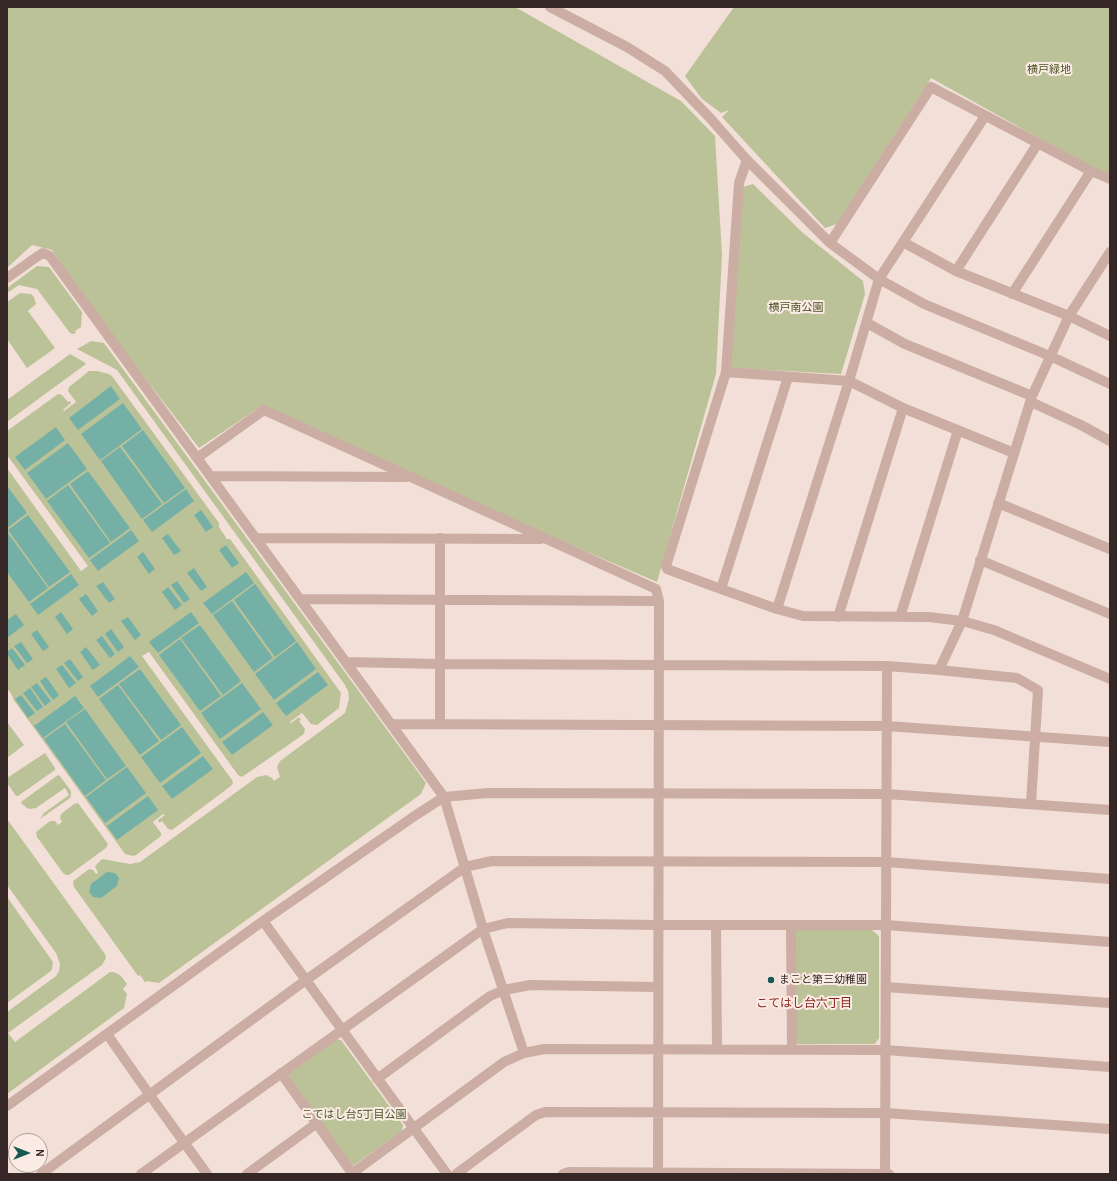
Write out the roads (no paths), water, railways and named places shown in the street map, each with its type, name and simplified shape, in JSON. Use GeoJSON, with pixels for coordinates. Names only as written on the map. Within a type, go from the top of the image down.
{"type":"FeatureCollection","features":[{"type":"Feature","properties":{"kind":"street"},"geometry":{"type":"LineString","coordinates":[[550,7],[627,47],[665,71],[710,118],[747,160],[830,243],[879,279],[924,304],[1050,356],[1110,384]]}},
{"type":"Feature","properties":{"kind":"street"},"geometry":{"type":"LineString","coordinates":[[830,243],[931,87],[1091,171],[1110,179]]}},
{"type":"Feature","properties":{"kind":"street"},"geometry":{"type":"LineString","coordinates":[[777,609],[849,382],[879,279],[985,116]]}},
{"type":"Feature","properties":{"kind":"street"},"geometry":{"type":"LineString","coordinates":[[956,271],[1038,143]]}},
{"type":"Feature","properties":{"kind":"street"},"geometry":{"type":"LineString","coordinates":[[747,160],[739,183],[726,372],[666,566],[667,569],[777,609],[804,616],[929,617],[962,621],[994,630],[1110,679]]}},
{"type":"Feature","properties":{"kind":"street"},"geometry":{"type":"LineString","coordinates":[[1012,294],[1091,171]]}},
{"type":"Feature","properties":{"kind":"street"},"geometry":{"type":"LineString","coordinates":[[903,242],[956,271],[1069,316],[1110,336]]}},
{"type":"Feature","properties":{"kind":"street"},"geometry":{"type":"LineString","coordinates":[[939,670],[962,621],[1032,399],[1069,316],[1110,252]]}},
{"type":"Feature","properties":{"kind":"street"},"geometry":{"type":"LineString","coordinates":[[7,278],[43,253],[50,256],[444,797],[483,929],[524,1053]]}},
{"type":"Feature","properties":{"kind":"street"},"geometry":{"type":"LineString","coordinates":[[866,323],[905,344],[1032,399],[1110,441]]}},
{"type":"Feature","properties":{"kind":"street"},"geometry":{"type":"LineString","coordinates":[[726,372],[849,382],[903,408],[1014,453]]}},
{"type":"Feature","properties":{"kind":"street"},"geometry":{"type":"LineString","coordinates":[[721,589],[788,377]]}},
{"type":"Feature","properties":{"kind":"street"},"geometry":{"type":"LineString","coordinates":[[838,617],[903,408]]}},
{"type":"Feature","properties":{"kind":"street"},"geometry":{"type":"LineString","coordinates":[[197,458],[264,410],[656,589],[659,601],[658,1173]]}},
{"type":"Feature","properties":{"kind":"street"},"geometry":{"type":"LineString","coordinates":[[900,617],[958,430]]}},
{"type":"Feature","properties":{"kind":"street"},"geometry":{"type":"LineString","coordinates":[[210,476],[410,477]]}},
{"type":"Feature","properties":{"kind":"street"},"geometry":{"type":"LineString","coordinates":[[998,503],[1110,549]]}},
{"type":"Feature","properties":{"kind":"street"},"geometry":{"type":"LineString","coordinates":[[255,538],[544,539]]}},
{"type":"Feature","properties":{"kind":"street"},"geometry":{"type":"LineString","coordinates":[[440,538],[440,723]]}},
{"type":"Feature","properties":{"kind":"street"},"geometry":{"type":"LineString","coordinates":[[980,560],[1110,614]]}},
{"type":"Feature","properties":{"kind":"street"},"geometry":{"type":"LineString","coordinates":[[301,599],[659,601]]}},
{"type":"Feature","properties":{"kind":"street"},"geometry":{"type":"LineString","coordinates":[[346,662],[440,664],[887,666],[1017,678],[1038,690],[1031,804]]}},
{"type":"Feature","properties":{"kind":"street"},"geometry":{"type":"LineString","coordinates":[[885,1174],[887,666]]}},
{"type":"Feature","properties":{"kind":"street"},"geometry":{"type":"LineString","coordinates":[[391,724],[887,726],[1110,742]]}},
{"type":"Feature","properties":{"kind":"street"},"geometry":{"type":"LineString","coordinates":[[7,1106],[264,921],[409,819],[444,797],[488,793],[887,794],[1110,810]]}},
{"type":"Feature","properties":{"kind":"street"},"geometry":{"type":"LineString","coordinates":[[41,1174],[306,980],[464,867],[492,861],[886,862],[1110,879]]}},
{"type":"Feature","properties":{"kind":"street"},"geometry":{"type":"LineString","coordinates":[[264,921],[447,1174]]}},
{"type":"Feature","properties":{"kind":"street"},"geometry":{"type":"LineString","coordinates":[[141,1174],[483,929],[508,923],[658,925],[886,925],[1110,942]]}},
{"type":"Feature","properties":{"kind":"street"},"geometry":{"type":"LineString","coordinates":[[716,925],[717,1050]]}},
{"type":"Feature","properties":{"kind":"street"},"geometry":{"type":"LineString","coordinates":[[791,925],[792,1050]]}},
{"type":"Feature","properties":{"kind":"street"},"geometry":{"type":"LineString","coordinates":[[377,1079],[490,996],[504,990],[530,985],[658,987]]}},
{"type":"Feature","properties":{"kind":"street"},"geometry":{"type":"LineString","coordinates":[[886,987],[1110,1003]]}},
{"type":"Feature","properties":{"kind":"street"},"geometry":{"type":"LineString","coordinates":[[107,1034],[208,1174]]}},
{"type":"Feature","properties":{"kind":"street"},"geometry":{"type":"LineString","coordinates":[[281,1073],[351,1174],[504,1062],[524,1053],[544,1049],[886,1050],[1110,1067]]}},
{"type":"Feature","properties":{"kind":"street"},"geometry":{"type":"LineString","coordinates":[[456,1174],[536,1115],[545,1112],[886,1113],[1110,1129]]}},
{"type":"Feature","properties":{"kind":"street"},"geometry":{"type":"LineString","coordinates":[[247,1174],[317,1123]]}},
{"type":"Feature","properties":{"kind":"street"},"geometry":{"type":"LineString","coordinates":[[563,1174],[569,1172],[889,1174]]}},
{"type":"Feature","properties":{"kind":"water"},"geometry":{"type":"Polygon","coordinates":[[[111,386],[120,399],[78,430],[69,418],[111,386]]]}},
{"type":"Feature","properties":{"kind":"water"},"geometry":{"type":"Polygon","coordinates":[[[123,403],[142,429],[100,460],[81,434],[123,403]]]}},
{"type":"Feature","properties":{"kind":"water"},"geometry":{"type":"Polygon","coordinates":[[[56,427],[65,440],[25,470],[15,457],[56,427]]]}},
{"type":"Feature","properties":{"kind":"water"},"geometry":{"type":"Polygon","coordinates":[[[143,430],[185,488],[164,503],[122,446],[143,430]]]}},
{"type":"Feature","properties":{"kind":"water"},"geometry":{"type":"Polygon","coordinates":[[[68,443],[87,469],[46,499],[27,473],[68,443]]]}},
{"type":"Feature","properties":{"kind":"water"},"geometry":{"type":"Polygon","coordinates":[[[120,447],[162,504],[142,519],[101,461],[120,447]]]}},
{"type":"Feature","properties":{"kind":"water"},"geometry":{"type":"Polygon","coordinates":[[[88,471],[130,528],[111,542],[70,484],[88,471]]]}},
{"type":"Feature","properties":{"kind":"water"},"geometry":{"type":"Polygon","coordinates":[[[68,485],[110,543],[89,558],[47,501],[68,485]]]}},
{"type":"Feature","properties":{"kind":"water"},"geometry":{"type":"Polygon","coordinates":[[[8,487],[27,513],[7,528],[7,488],[8,487]]]}},
{"type":"Feature","properties":{"kind":"water"},"geometry":{"type":"Polygon","coordinates":[[[186,489],[194,501],[152,532],[143,520],[186,489]]]}},
{"type":"Feature","properties":{"kind":"water"},"geometry":{"type":"Polygon","coordinates":[[[201,510],[213,527],[206,532],[194,515],[201,510]]]}},
{"type":"Feature","properties":{"kind":"water"},"geometry":{"type":"Polygon","coordinates":[[[28,515],[70,572],[49,587],[8,530],[28,515]]]}},
{"type":"Feature","properties":{"kind":"water"},"geometry":{"type":"Polygon","coordinates":[[[131,530],[139,541],[98,571],[90,560],[131,530]]]}},
{"type":"Feature","properties":{"kind":"water"},"geometry":{"type":"Polygon","coordinates":[[[7,532],[48,588],[29,602],[7,572],[7,532]]]}},
{"type":"Feature","properties":{"kind":"water"},"geometry":{"type":"Polygon","coordinates":[[[168,534],[181,551],[174,555],[162,538],[168,534]]]}},
{"type":"Feature","properties":{"kind":"water"},"geometry":{"type":"Polygon","coordinates":[[[226,545],[239,563],[232,568],[219,550],[226,545]]]}},
{"type":"Feature","properties":{"kind":"water"},"geometry":{"type":"Polygon","coordinates":[[[143,552],[155,569],[149,574],[137,557],[143,552]]]}},
{"type":"Feature","properties":{"kind":"water"},"geometry":{"type":"Polygon","coordinates":[[[194,568],[207,587],[201,591],[187,573],[194,568]]]}},
{"type":"Feature","properties":{"kind":"water"},"geometry":{"type":"Polygon","coordinates":[[[246,572],[254,583],[212,614],[203,603],[246,572]]]}},
{"type":"Feature","properties":{"kind":"water"},"geometry":{"type":"Polygon","coordinates":[[[71,574],[79,585],[38,615],[30,604],[71,574]]]}},
{"type":"Feature","properties":{"kind":"water"},"geometry":{"type":"Polygon","coordinates":[[[177,581],[190,599],[184,603],[171,585],[177,581]]]}},
{"type":"Feature","properties":{"kind":"water"},"geometry":{"type":"Polygon","coordinates":[[[103,582],[115,599],[109,603],[96,586],[103,582]]]}},
{"type":"Feature","properties":{"kind":"water"},"geometry":{"type":"Polygon","coordinates":[[[255,584],[296,641],[275,657],[234,600],[255,584]]]}},
{"type":"Feature","properties":{"kind":"water"},"geometry":{"type":"Polygon","coordinates":[[[168,587],[182,605],[175,610],[162,592],[168,587]]]}},
{"type":"Feature","properties":{"kind":"water"},"geometry":{"type":"Polygon","coordinates":[[[86,594],[98,611],[92,616],[79,599],[86,594]]]}},
{"type":"Feature","properties":{"kind":"water"},"geometry":{"type":"Polygon","coordinates":[[[232,601],[273,658],[254,672],[213,615],[232,601]]]}},
{"type":"Feature","properties":{"kind":"water"},"geometry":{"type":"Polygon","coordinates":[[[61,612],[73,629],[67,634],[55,617],[61,612]]]}},
{"type":"Feature","properties":{"kind":"water"},"geometry":{"type":"Polygon","coordinates":[[[191,612],[199,623],[158,653],[149,642],[191,612]]]}},
{"type":"Feature","properties":{"kind":"water"},"geometry":{"type":"Polygon","coordinates":[[[16,614],[24,625],[7,638],[7,620],[16,614]]]}},
{"type":"Feature","properties":{"kind":"water"},"geometry":{"type":"Polygon","coordinates":[[[128,617],[141,635],[135,640],[121,621],[128,617]]]}},
{"type":"Feature","properties":{"kind":"water"},"geometry":{"type":"Polygon","coordinates":[[[200,625],[241,681],[223,695],[181,638],[200,625]]]}},
{"type":"Feature","properties":{"kind":"water"},"geometry":{"type":"Polygon","coordinates":[[[111,629],[124,647],[118,652],[105,634],[111,629]]]}},
{"type":"Feature","properties":{"kind":"water"},"geometry":{"type":"Polygon","coordinates":[[[37,630],[49,647],[43,651],[31,634],[37,630]]]}},
{"type":"Feature","properties":{"kind":"water"},"geometry":{"type":"Polygon","coordinates":[[[102,636],[115,654],[110,658],[96,640],[102,636]]]}},
{"type":"Feature","properties":{"kind":"water"},"geometry":{"type":"Polygon","coordinates":[[[180,639],[221,696],[200,711],[159,655],[180,639]]]}},
{"type":"Feature","properties":{"kind":"water"},"geometry":{"type":"Polygon","coordinates":[[[21,642],[33,659],[27,663],[14,646],[21,642]]]}},
{"type":"Feature","properties":{"kind":"water"},"geometry":{"type":"Polygon","coordinates":[[[297,642],[316,669],[274,700],[255,674],[297,642]]]}},
{"type":"Feature","properties":{"kind":"water"},"geometry":{"type":"Polygon","coordinates":[[[86,647],[100,665],[93,670],[80,652],[86,647]]]}},
{"type":"Feature","properties":{"kind":"water"},"geometry":{"type":"Polygon","coordinates":[[[12,648],[25,665],[18,670],[7,654],[7,652],[12,648]]]}},
{"type":"Feature","properties":{"kind":"water"},"geometry":{"type":"Polygon","coordinates":[[[130,656],[139,667],[98,697],[90,686],[130,656]]]}},
{"type":"Feature","properties":{"kind":"water"},"geometry":{"type":"Polygon","coordinates":[[[70,659],[83,677],[78,681],[64,663],[70,659]]]}},
{"type":"Feature","properties":{"kind":"water"},"geometry":{"type":"Polygon","coordinates":[[[62,665],[76,683],[69,688],[56,669],[62,665]]]}},
{"type":"Feature","properties":{"kind":"water"},"geometry":{"type":"Polygon","coordinates":[[[140,669],[181,725],[161,740],[119,684],[140,669]]]}},
{"type":"Feature","properties":{"kind":"water"},"geometry":{"type":"Polygon","coordinates":[[[318,672],[328,685],[286,716],[276,703],[318,672]]]}},
{"type":"Feature","properties":{"kind":"water"},"geometry":{"type":"Polygon","coordinates":[[[46,677],[59,695],[53,700],[40,681],[46,677]]]}},
{"type":"Feature","properties":{"kind":"water"},"geometry":{"type":"Polygon","coordinates":[[[37,683],[51,701],[45,706],[31,687],[37,683]]]}},
{"type":"Feature","properties":{"kind":"water"},"geometry":{"type":"Polygon","coordinates":[[[242,683],[261,709],[220,739],[201,713],[242,683]]]}},
{"type":"Feature","properties":{"kind":"water"},"geometry":{"type":"Polygon","coordinates":[[[118,685],[159,741],[140,755],[99,699],[118,685]]]}},
{"type":"Feature","properties":{"kind":"water"},"geometry":{"type":"Polygon","coordinates":[[[30,688],[43,707],[37,711],[23,693],[30,688]]]}},
{"type":"Feature","properties":{"kind":"water"},"geometry":{"type":"Polygon","coordinates":[[[21,695],[35,713],[28,718],[15,699],[21,695]]]}},
{"type":"Feature","properties":{"kind":"water"},"geometry":{"type":"Polygon","coordinates":[[[75,696],[84,708],[43,738],[34,726],[75,696]]]}},
{"type":"Feature","properties":{"kind":"water"},"geometry":{"type":"Polygon","coordinates":[[[85,709],[126,766],[107,779],[66,722],[85,709]]]}},
{"type":"Feature","properties":{"kind":"water"},"geometry":{"type":"Polygon","coordinates":[[[263,712],[273,725],[232,755],[222,742],[263,712]]]}},
{"type":"Feature","properties":{"kind":"water"},"geometry":{"type":"Polygon","coordinates":[[[65,724],[106,780],[85,796],[44,739],[65,724]]]}},
{"type":"Feature","properties":{"kind":"water"},"geometry":{"type":"Polygon","coordinates":[[[182,727],[201,753],[160,783],[141,757],[182,727]]]}},
{"type":"Feature","properties":{"kind":"water"},"geometry":{"type":"Polygon","coordinates":[[[203,756],[213,769],[172,799],[162,786],[203,756]]]}},
{"type":"Feature","properties":{"kind":"water"},"geometry":{"type":"Polygon","coordinates":[[[127,767],[146,793],[105,823],[86,797],[127,767]]]}},
{"type":"Feature","properties":{"kind":"water"},"geometry":{"type":"Polygon","coordinates":[[[148,796],[158,810],[117,840],[107,826],[148,796]]]}},
{"type":"Feature","properties":{"kind":"water"},"geometry":{"type":"Polygon","coordinates":[[[107,872],[115,873],[119,878],[117,886],[101,898],[93,897],[89,892],[91,884],[107,872]]]}},
{"type":"Feature","properties":{"kind":"place","name":"まこと第三幼稚園"},"geometry":{"type":"Point","coordinates":[771,980]}},
{"type":"Feature","properties":{"kind":"district","name":"こてはし台六丁目"},"geometry":{"type":"Point","coordinates":[804,1004]}},
{"type":"Feature","properties":{"kind":"park label","name":"横戸緑地"},"geometry":{"type":"Point","coordinates":[1049,70]}},
{"type":"Feature","properties":{"kind":"park label","name":"横戸南公園"},"geometry":{"type":"Point","coordinates":[796,308]}},
{"type":"Feature","properties":{"kind":"park label","name":"こてはし台5丁目公園"},"geometry":{"type":"Point","coordinates":[354,1115]}}]}
